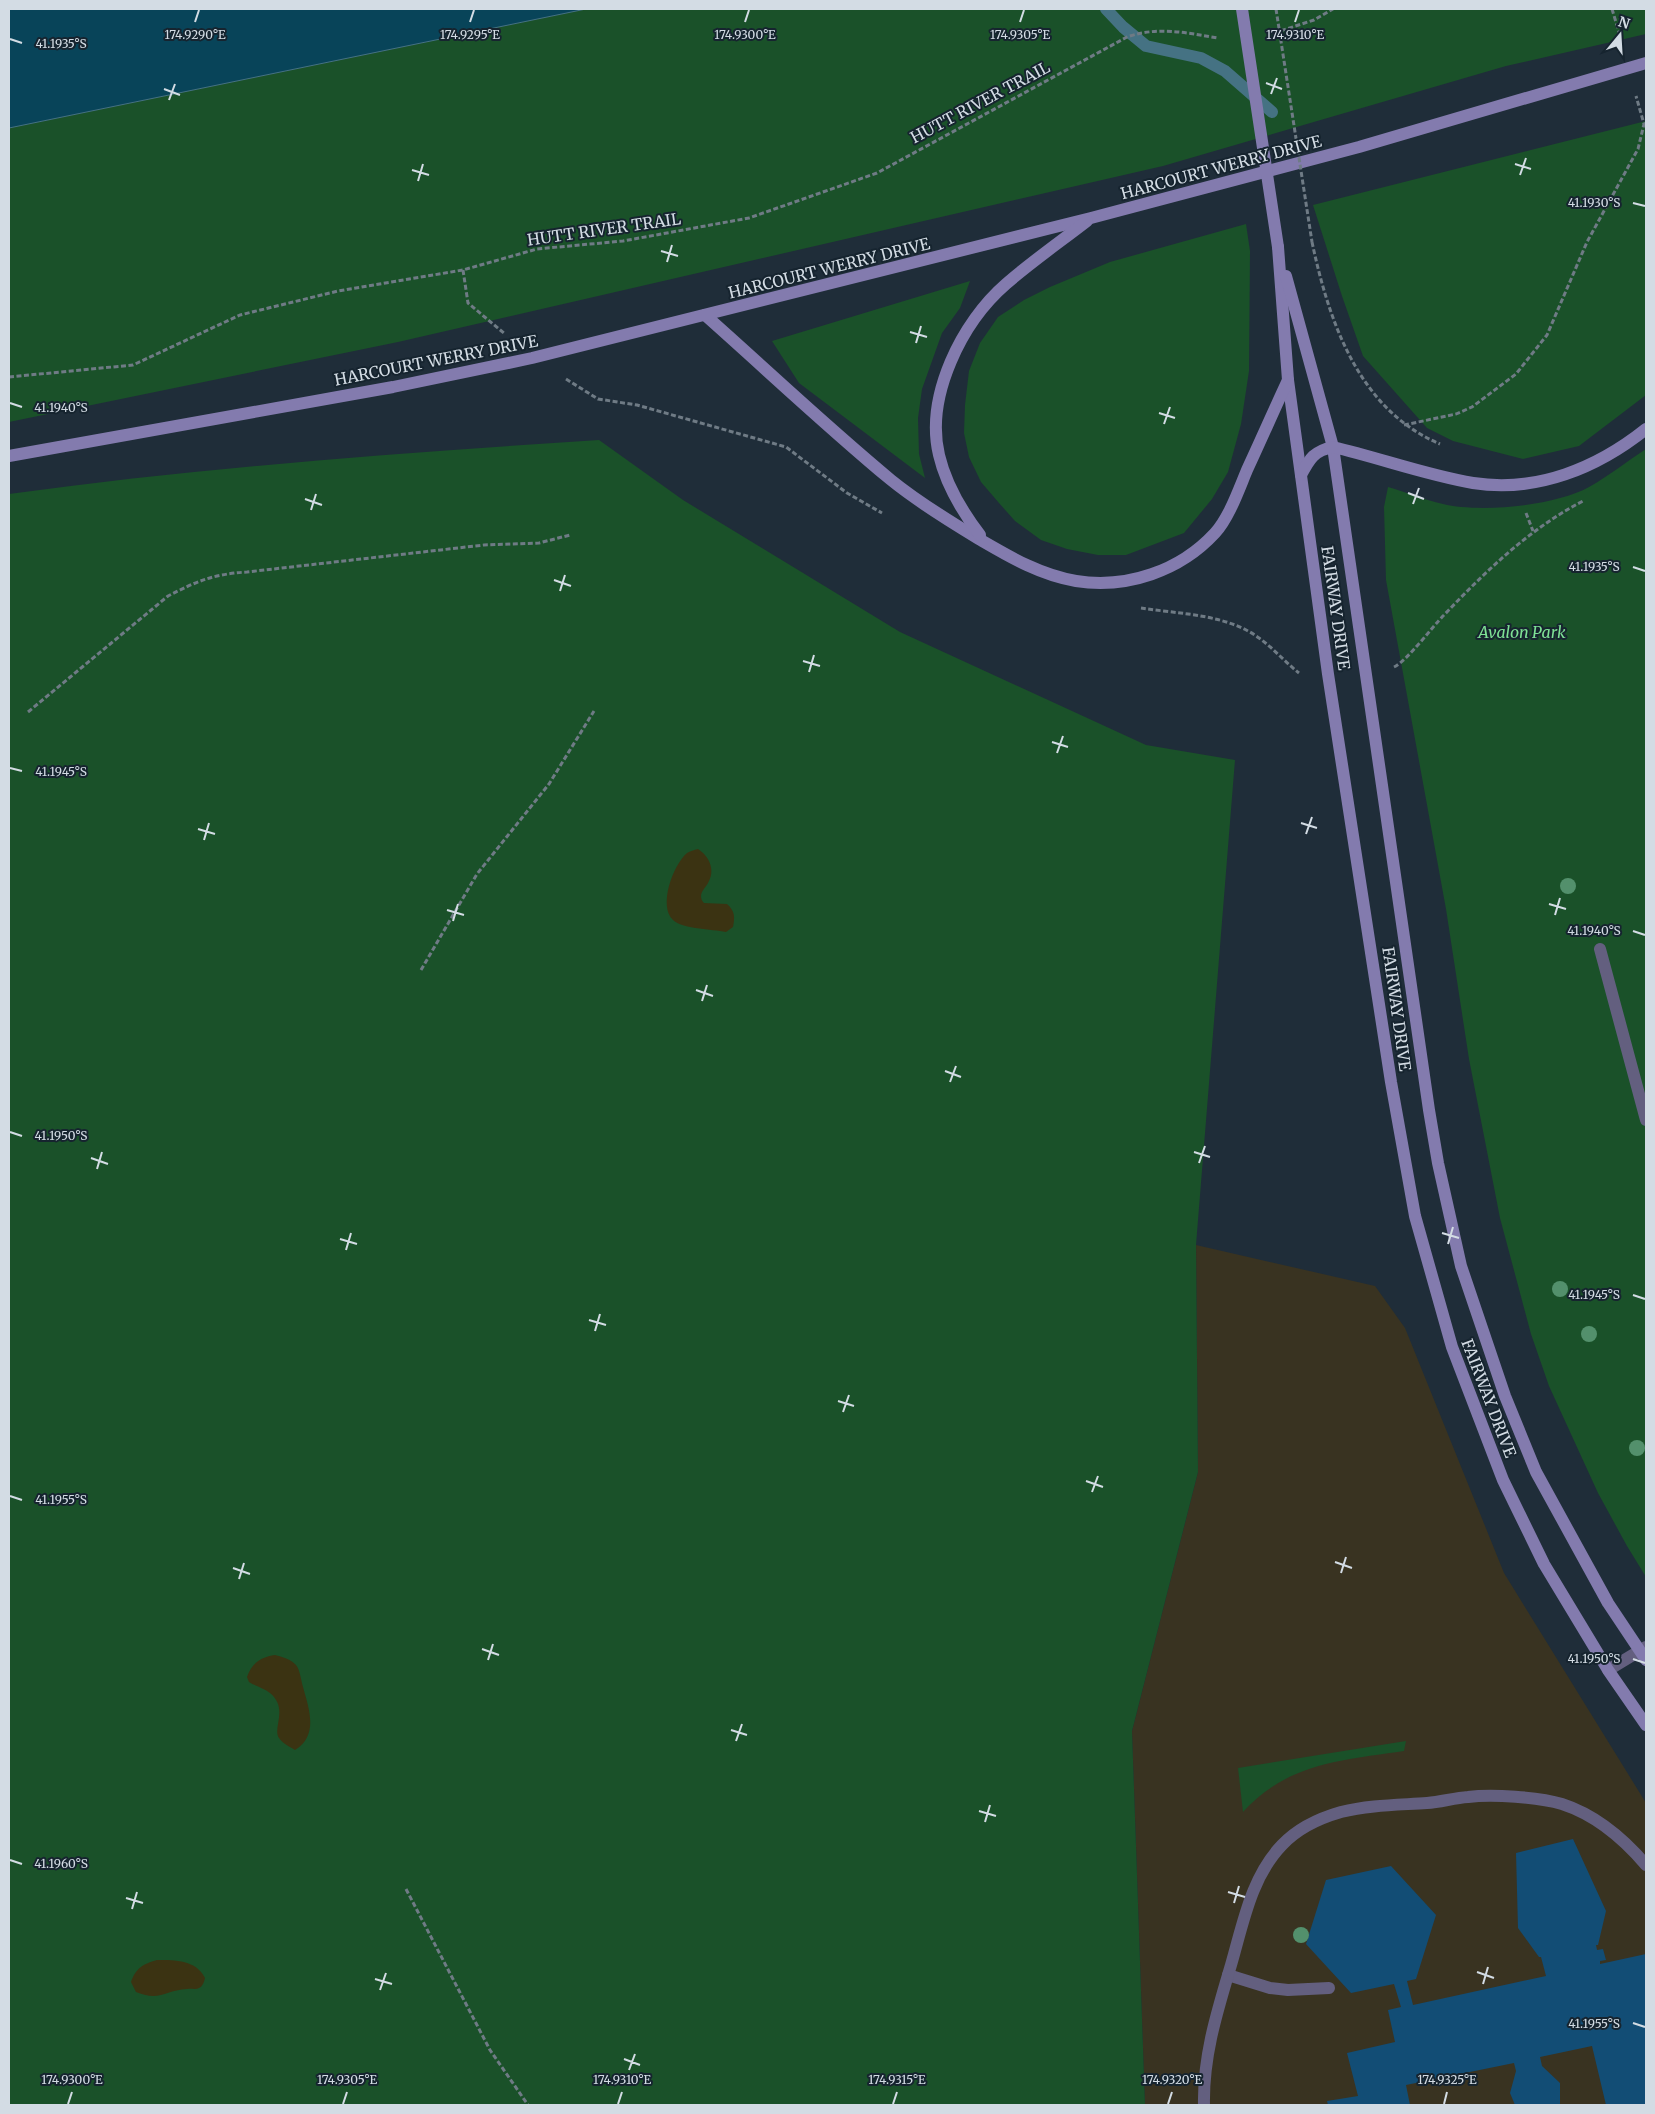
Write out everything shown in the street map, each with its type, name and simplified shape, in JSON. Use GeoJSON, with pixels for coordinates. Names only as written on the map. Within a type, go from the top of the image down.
{"type":"FeatureCollection","features":[{"type":"Feature","properties":{"kind":"main road","name":"FAIRWAY DRIVE"},"geometry":{"type":"LineString","coordinates":[[1242,9],[1278,247],[1288,380],[1328,674],[1393,1092],[1415,1216],[1452,1347],[1503,1480],[1544,1564],[1608,1670],[1646,1725]]}},
{"type":"Feature","properties":{"kind":"main road","name":"HARCOURT WERRY DRIVE"},"geometry":{"type":"LineString","coordinates":[[9,456],[393,387],[532,358],[706,316],[1091,218],[1359,147],[1646,63]]}},
{"type":"Feature","properties":{"kind":"main road"},"geometry":{"type":"LineString","coordinates":[[984,542],[963,513],[948,486],[939,453],[936,422],[943,384],[956,349],[976,316],[1005,285],[1091,218]]}},
{"type":"Feature","properties":{"kind":"main road","name":"FAIRWAY DRIVE"},"geometry":{"type":"LineString","coordinates":[[1278,247],[1333,446],[1429,1110],[1441,1180],[1461,1266],[1505,1396],[1536,1472],[1608,1603],[1644,1653]]}},
{"type":"Feature","properties":{"kind":"main road"},"geometry":{"type":"LineString","coordinates":[[706,316],[892,481],[946,519],[1015,560],[1043,572],[1075,581],[1099,583],[1125,582],[1163,570],[1192,553],[1217,532],[1232,504],[1288,380]]}},
{"type":"Feature","properties":{"kind":"main road"},"geometry":{"type":"LineString","coordinates":[[1301,475],[1310,459],[1319,450],[1333,446],[1474,483],[1514,485],[1543,481],[1601,461],[1628,444],[1646,429]]}},
{"type":"Feature","properties":{"kind":"lane"},"geometry":{"type":"LineString","coordinates":[[1600,949],[1646,1120]]}},
{"type":"Feature","properties":{"kind":"lane"},"geometry":{"type":"LineString","coordinates":[[1608,1670],[1644,1653]]}},
{"type":"Feature","properties":{"kind":"lane"},"geometry":{"type":"LineString","coordinates":[[1204,2105],[1206,2057],[1248,1905],[1258,1881],[1282,1844],[1298,1831],[1316,1821],[1341,1812],[1369,1807],[1426,1803],[1468,1797],[1516,1798],[1554,1802],[1599,1821],[1633,1850],[1646,1865]]}},
{"type":"Feature","properties":{"kind":"lane"},"geometry":{"type":"LineString","coordinates":[[1228,1975],[1270,1988],[1329,1988]]}},
{"type":"Feature","properties":{"kind":"path"},"geometry":{"type":"LineString","coordinates":[[1276,9],[1318,272],[1338,334],[1367,386],[1404,425],[1456,414],[1472,407],[1516,374],[1547,335],[1587,242],[1638,149],[1644,124],[1612,9]]}},
{"type":"Feature","properties":{"kind":"path","name":"HUTT RIVER TRAIL"},"geometry":{"type":"LineString","coordinates":[[9,377],[133,365],[240,315],[338,291],[464,270],[537,249],[623,241],[749,218],[877,172],[1122,40],[1147,31]]}},
{"type":"Feature","properties":{"kind":"path"},"geometry":{"type":"LineString","coordinates":[[464,270],[468,303],[532,358],[598,399],[637,405],[786,447],[847,493],[888,516]]}},
{"type":"Feature","properties":{"kind":"path"},"geometry":{"type":"LineString","coordinates":[[1365,670],[1396,667],[1480,578],[1533,531],[1559,513],[1584,500]]}},
{"type":"Feature","properties":{"kind":"path"},"geometry":{"type":"LineString","coordinates":[[28,712],[168,596],[194,582],[221,573],[247,572],[484,545],[539,543],[570,535]]}},
{"type":"Feature","properties":{"kind":"path"},"geometry":{"type":"LineString","coordinates":[[1132,606],[1214,619],[1238,626],[1259,637],[1302,676],[1328,674]]}},
{"type":"Feature","properties":{"kind":"path"},"geometry":{"type":"LineString","coordinates":[[421,970],[477,874],[549,784],[594,711]]}},
{"type":"Feature","properties":{"kind":"path"},"geometry":{"type":"LineString","coordinates":[[406,1889],[490,2050],[528,2105]]}},
{"type":"Feature","properties":{"kind":"shaded area"},"geometry":{"type":"Polygon","coordinates":[[[1196,1245],[1375,1286],[1405,1328],[1504,1573],[1646,1803],[1646,2105],[1145,2105],[1132,1731],[1198,1472],[1196,1245]]]}},
{"type":"Feature","properties":{"kind":"green space"},"geometry":{"type":"Polygon","coordinates":[[[586,9],[1646,9],[1646,34],[1506,66],[1163,166],[398,342],[9,422],[9,128],[586,9]]]}},
{"type":"Feature","properties":{"kind":"green space"},"geometry":{"type":"Polygon","coordinates":[[[1646,121],[1646,395],[1579,446],[1523,459],[1453,441],[1427,428],[1363,356],[1313,205],[1646,121]]]}},
{"type":"Feature","properties":{"kind":"green space"},"geometry":{"type":"Polygon","coordinates":[[[1246,224],[1250,251],[1249,371],[1241,424],[1228,472],[1212,499],[1184,533],[1126,555],[1098,555],[1067,549],[1041,540],[1015,521],[999,503],[981,482],[969,457],[964,433],[965,405],[969,371],[980,343],[998,317],[1024,300],[1050,287],[1110,262],[1246,224]]]}},
{"type":"Feature","properties":{"kind":"green space"},"geometry":{"type":"Polygon","coordinates":[[[970,281],[960,308],[942,333],[922,389],[918,418],[919,454],[925,478],[799,383],[772,341],[970,281]]]}},
{"type":"Feature","properties":{"kind":"green space"},"geometry":{"type":"Polygon","coordinates":[[[599,440],[683,500],[900,632],[1146,745],[1235,760],[1196,1245],[1198,1472],[1132,1731],[1145,2105],[9,2105],[9,494],[230,468],[599,440]]]}},
{"type":"Feature","properties":{"kind":"green space","name":"Avalon Park"},"geometry":{"type":"Polygon","coordinates":[[[1646,449],[1646,1577],[1598,1493],[1549,1386],[1531,1334],[1500,1218],[1469,1059],[1446,909],[1386,580],[1384,507],[1388,487],[1459,507],[1496,508],[1557,499],[1589,487],[1646,449]]]}},
{"type":"Feature","properties":{"kind":"green space"},"geometry":{"type":"Polygon","coordinates":[[[1406,1741],[1404,1751],[1338,1761],[1317,1766],[1297,1774],[1278,1783],[1243,1812],[1238,1768],[1406,1741]]]}},
{"type":"Feature","properties":{"kind":"sand"},"geometry":{"type":"Polygon","coordinates":[[[698,849],[708,859],[711,868],[710,878],[701,894],[702,901],[704,903],[727,904],[733,912],[733,927],[726,932],[683,925],[673,920],[669,914],[667,896],[672,876],[687,853],[698,849]]]}},
{"type":"Feature","properties":{"kind":"sand"},"geometry":{"type":"Polygon","coordinates":[[[275,1655],[289,1660],[296,1665],[308,1704],[310,1729],[302,1744],[295,1750],[282,1742],[277,1734],[279,1712],[276,1699],[268,1691],[249,1682],[247,1677],[258,1662],[265,1657],[275,1655]]]}},
{"type":"Feature","properties":{"kind":"sand"},"geometry":{"type":"Polygon","coordinates":[[[157,1960],[191,1964],[205,1978],[203,1984],[198,1989],[179,1990],[157,1996],[136,1992],[131,1982],[135,1973],[144,1965],[157,1960]]]}},
{"type":"Feature","properties":{"kind":"water"},"geometry":{"type":"Polygon","coordinates":[[[9,9],[586,9],[9,128],[9,9]]]}},
{"type":"Feature","properties":{"kind":"building"},"geometry":{"type":"Polygon","coordinates":[[[1573,1839],[1606,1911],[1598,1945],[1596,1945],[1597,1950],[1603,1949],[1606,1960],[1600,1961],[1600,1964],[1646,1954],[1646,2105],[1606,2105],[1592,2046],[1540,2057],[1542,2066],[1560,2083],[1560,2105],[1515,2105],[1510,2093],[1516,2071],[1514,2063],[1406,2085],[1410,2105],[1328,2105],[1327,2101],[1358,2096],[1347,2053],[1395,2042],[1388,2010],[1401,2007],[1394,1984],[1351,1993],[1306,1944],[1326,1880],[1391,1866],[1436,1915],[1416,1979],[1407,1981],[1413,2005],[1546,1976],[1541,1957],[1539,1957],[1518,1928],[1516,1853],[1573,1839]]]}},
{"type":"Feature","properties":{"kind":"waterway"},"geometry":{"type":"LineString","coordinates":[[1106,9],[1123,27],[1146,46],[1201,58],[1225,71],[1272,112]]}}]}
